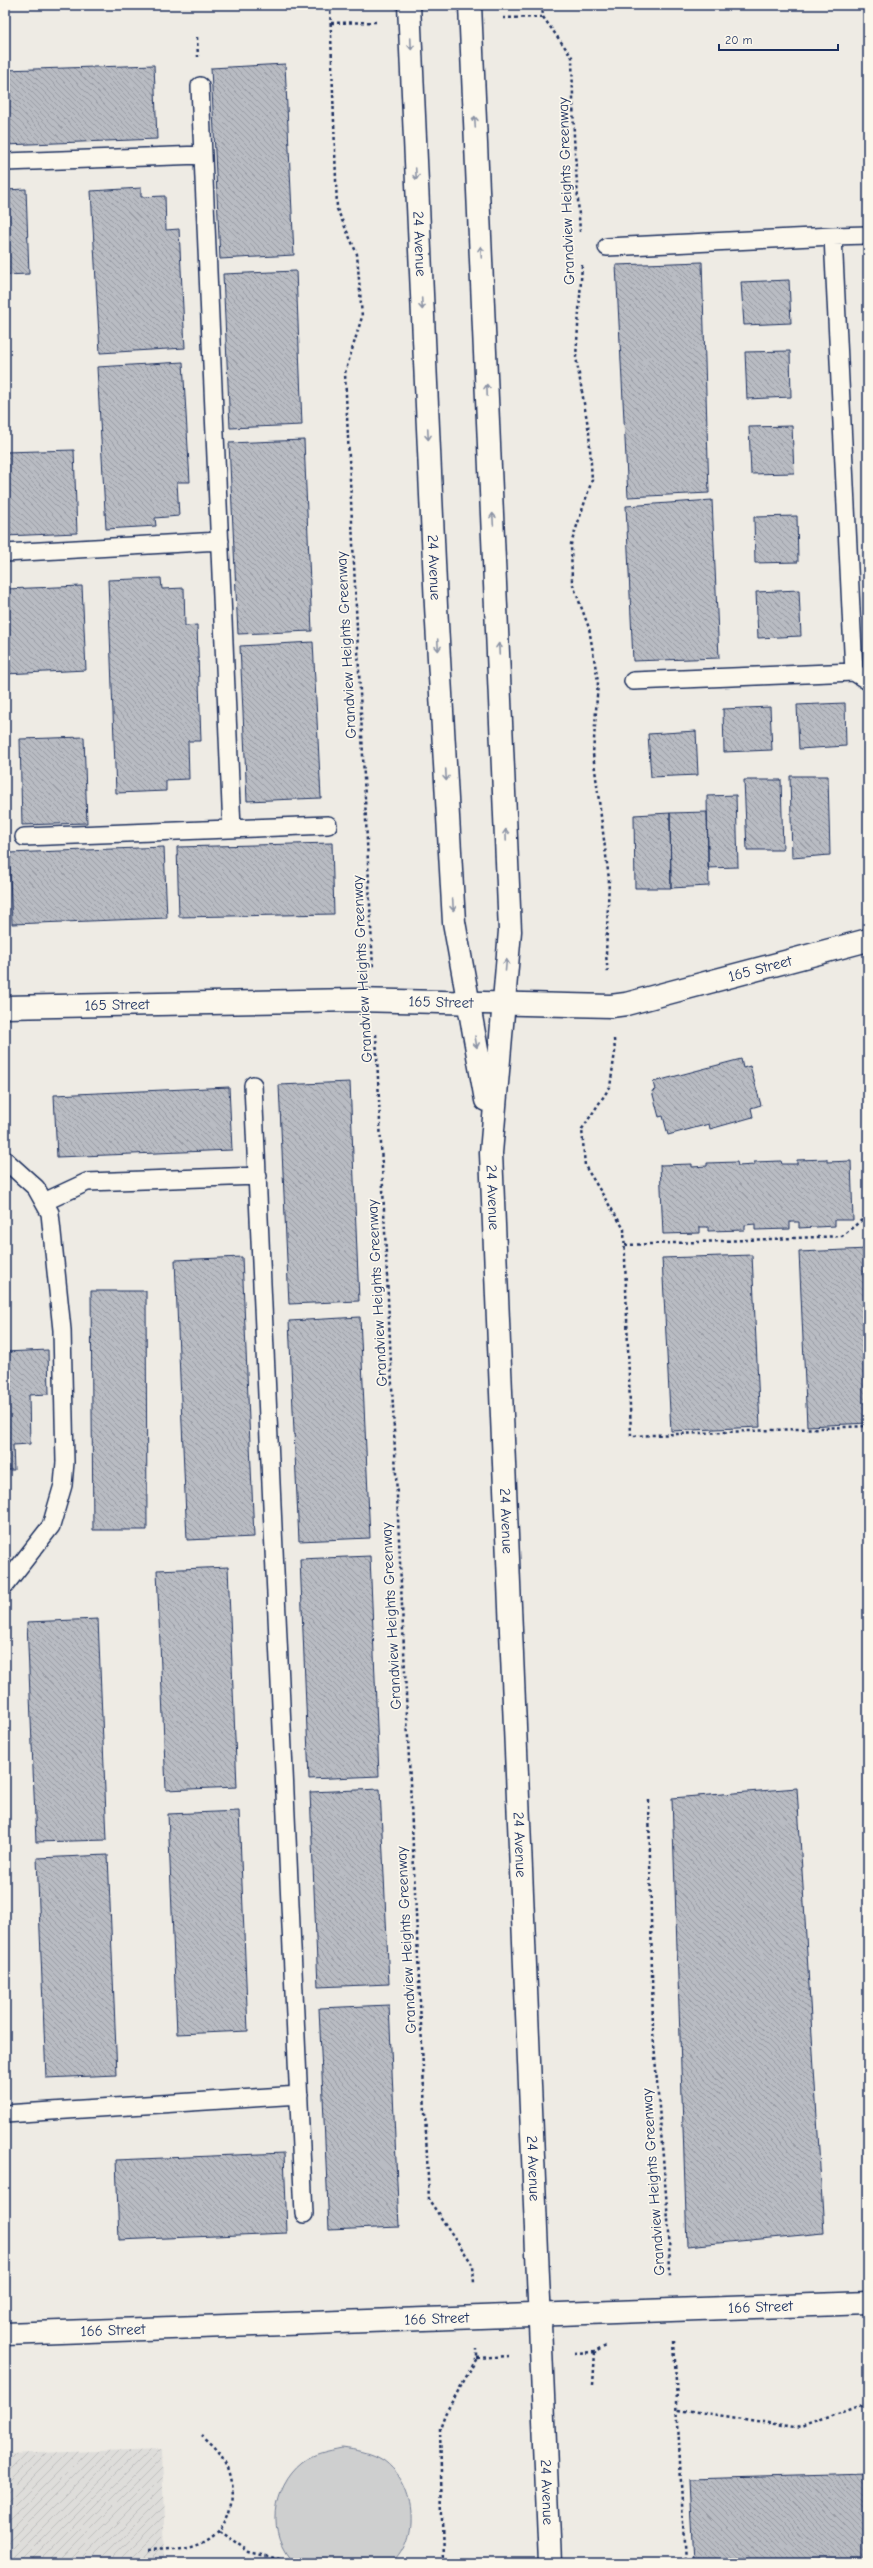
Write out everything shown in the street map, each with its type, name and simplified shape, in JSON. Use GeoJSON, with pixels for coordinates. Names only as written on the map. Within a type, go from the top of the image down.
{"type":"FeatureCollection","features":[{"type":"Feature","properties":{"kind":"main road","name":"24 Avenue"},"geometry":{"type":"LineString","coordinates":[[409,5],[436,606],[453,907],[491,1127],[550,2563]]}},
{"type":"Feature","properties":{"kind":"main road","name":"24 Avenue"},"geometry":{"type":"LineString","coordinates":[[470,5],[510,931],[491,1127]]}},
{"type":"Feature","properties":{"kind":"main road","name":"165 Street"},"geometry":{"type":"LineString","coordinates":[[5,1007],[355,1000],[375,1002],[611,1006],[626,1004],[868,940]]}},
{"type":"Feature","properties":{"kind":"main road","name":"166 Street"},"geometry":{"type":"LineString","coordinates":[[5,2334],[868,2303]]}},
{"type":"Feature","properties":{"kind":"lane"},"geometry":{"type":"LineString","coordinates":[[200,86],[232,829]]}},
{"type":"Feature","properties":{"kind":"lane"},"geometry":{"type":"LineString","coordinates":[[5,162],[202,155]]}},
{"type":"Feature","properties":{"kind":"lane"},"geometry":{"type":"LineString","coordinates":[[607,247],[868,235]]}},
{"type":"Feature","properties":{"kind":"lane"},"geometry":{"type":"LineString","coordinates":[[833,236],[854,672]]}},
{"type":"Feature","properties":{"kind":"lane"},"geometry":{"type":"LineString","coordinates":[[5,553],[220,541]]}},
{"type":"Feature","properties":{"kind":"lane"},"geometry":{"type":"LineString","coordinates":[[633,680],[854,672],[868,681]]}},
{"type":"Feature","properties":{"kind":"lane"},"geometry":{"type":"LineString","coordinates":[[24,837],[328,825]]}},
{"type":"Feature","properties":{"kind":"lane"},"geometry":{"type":"LineString","coordinates":[[253,1086],[304,2214]]}},
{"type":"Feature","properties":{"kind":"lane"},"geometry":{"type":"LineString","coordinates":[[5,1160],[36,1188],[50,1213],[62,1330],[65,1462],[63,1485],[51,1526],[5,1585]]}},
{"type":"Feature","properties":{"kind":"lane"},"geometry":{"type":"LineString","coordinates":[[44,1202],[87,1182],[258,1176]]}},
{"type":"Feature","properties":{"kind":"lane"},"geometry":{"type":"LineString","coordinates":[[5,2114],[299,2095]]}},
{"type":"Feature","properties":{"kind":"path","name":"Grandview Heights Greenway"},"geometry":{"type":"LineString","coordinates":[[330,5],[337,208],[357,254],[362,318],[345,372],[429,2200],[473,2265],[477,2358],[445,2414],[440,2428],[443,2563]]}},
{"type":"Feature","properties":{"kind":"path","name":"Grandview Heights Greenway"},"geometry":{"type":"LineString","coordinates":[[542,5],[543,18],[572,56],[574,137],[580,237]]}},
{"type":"Feature","properties":{"kind":"path","name":"Grandview Heights Greenway"},"geometry":{"type":"LineString","coordinates":[[582,260],[576,357],[589,432],[592,480],[571,544],[572,582],[589,628],[598,682],[593,754],[608,879],[606,955],[615,1052],[610,1087],[582,1129],[585,1166],[624,1229],[631,1436],[868,1426]]}},
{"type":"Feature","properties":{"kind":"path"},"geometry":{"type":"LineString","coordinates":[[625,1245],[842,1236],[868,1215]]}},
{"type":"Feature","properties":{"kind":"path","name":"Grandview Heights Greenway"},"geometry":{"type":"LineString","coordinates":[[649,1800],[653,2032],[669,2232],[672,2310],[679,2409],[685,2563]]}},
{"type":"Feature","properties":{"kind":"path"},"geometry":{"type":"LineString","coordinates":[[593,2385],[595,2352],[614,2343]]}},
{"type":"Feature","properties":{"kind":"path"},"geometry":{"type":"LineString","coordinates":[[679,2409],[802,2428],[868,2404]]}},
{"type":"Feature","properties":{"kind":"path"},"geometry":{"type":"LineString","coordinates":[[149,2550],[182,2548],[201,2543],[219,2530],[231,2512],[232,2486],[228,2468],[220,2453],[202,2435]]}},
{"type":"Feature","properties":{"kind":"path"},"geometry":{"type":"LineString","coordinates":[[219,2530],[249,2552],[279,2560],[284,2563]]}},
{"type":"Feature","properties":{"kind":"shaded area"},"geometry":{"type":"Polygon","coordinates":[[[342,2448],[368,2453],[378,2457],[394,2470],[402,2482],[408,2496],[411,2510],[411,2525],[408,2539],[402,2552],[392,2563],[294,2563],[285,2552],[279,2539],[276,2526],[276,2511],[284,2484],[292,2472],[302,2462],[311,2456],[342,2448]]]}},
{"type":"Feature","properties":{"kind":"shaded area"},"geometry":{"type":"Polygon","coordinates":[[[162,2449],[165,2563],[5,2563],[5,2454],[162,2449]]]}},
{"type":"Feature","properties":{"kind":"building"},"geometry":{"type":"Polygon","coordinates":[[[285,64],[294,255],[220,259],[211,68],[285,64]]]}},
{"type":"Feature","properties":{"kind":"building"},"geometry":{"type":"Polygon","coordinates":[[[154,65],[157,139],[5,145],[5,70],[154,65]]]}},
{"type":"Feature","properties":{"kind":"building"},"geometry":{"type":"Polygon","coordinates":[[[141,188],[141,197],[165,196],[166,230],[179,229],[185,348],[100,353],[91,191],[141,188]]]}},
{"type":"Feature","properties":{"kind":"building"},"geometry":{"type":"Polygon","coordinates":[[[26,189],[29,274],[5,275],[5,190],[26,189]]]}},
{"type":"Feature","properties":{"kind":"building"},"geometry":{"type":"Polygon","coordinates":[[[702,262],[709,493],[628,497],[616,265],[702,262]]]}},
{"type":"Feature","properties":{"kind":"building"},"geometry":{"type":"Polygon","coordinates":[[[296,271],[302,425],[230,428],[223,274],[296,271]]]}},
{"type":"Feature","properties":{"kind":"building"},"geometry":{"type":"Polygon","coordinates":[[[789,280],[791,323],[744,325],[741,282],[789,280]]]}},
{"type":"Feature","properties":{"kind":"building"},"geometry":{"type":"Polygon","coordinates":[[[790,351],[791,397],[747,399],[745,352],[790,351]]]}},
{"type":"Feature","properties":{"kind":"building"},"geometry":{"type":"Polygon","coordinates":[[[183,362],[190,482],[177,482],[179,516],[155,518],[156,526],[106,529],[97,367],[183,362]]]}},
{"type":"Feature","properties":{"kind":"building"},"geometry":{"type":"Polygon","coordinates":[[[792,426],[794,473],[751,474],[749,427],[792,426]]]}},
{"type":"Feature","properties":{"kind":"building"},"geometry":{"type":"Polygon","coordinates":[[[304,440],[312,631],[238,634],[229,443],[304,440]]]}},
{"type":"Feature","properties":{"kind":"building"},"geometry":{"type":"Polygon","coordinates":[[[74,450],[77,533],[5,536],[5,452],[74,450]]]}},
{"type":"Feature","properties":{"kind":"building"},"geometry":{"type":"Polygon","coordinates":[[[712,500],[719,658],[633,661],[626,506],[712,500]]]}},
{"type":"Feature","properties":{"kind":"building"},"geometry":{"type":"Polygon","coordinates":[[[797,516],[798,562],[755,563],[754,517],[797,516]]]}},
{"type":"Feature","properties":{"kind":"building"},"geometry":{"type":"Polygon","coordinates":[[[161,578],[162,589],[184,588],[185,626],[197,625],[201,741],[188,741],[189,779],[166,780],[166,791],[116,793],[108,580],[161,578]]]}},
{"type":"Feature","properties":{"kind":"building"},"geometry":{"type":"Polygon","coordinates":[[[82,586],[86,670],[5,674],[5,589],[82,586]]]}},
{"type":"Feature","properties":{"kind":"building"},"geometry":{"type":"Polygon","coordinates":[[[799,590],[801,636],[758,638],[756,592],[799,590]]]}},
{"type":"Feature","properties":{"kind":"building"},"geometry":{"type":"Polygon","coordinates":[[[313,642],[321,798],[247,801],[240,646],[313,642]]]}},
{"type":"Feature","properties":{"kind":"building"},"geometry":{"type":"Polygon","coordinates":[[[845,703],[846,746],[799,749],[797,705],[845,703]]]}},
{"type":"Feature","properties":{"kind":"building"},"geometry":{"type":"Polygon","coordinates":[[[770,707],[772,750],[724,752],[723,709],[770,707]]]}},
{"type":"Feature","properties":{"kind":"building"},"geometry":{"type":"Polygon","coordinates":[[[696,731],[698,775],[651,777],[648,734],[696,731]]]}},
{"type":"Feature","properties":{"kind":"building"},"geometry":{"type":"Polygon","coordinates":[[[84,737],[87,823],[22,825],[20,739],[84,737]]]}},
{"type":"Feature","properties":{"kind":"building"},"geometry":{"type":"Polygon","coordinates":[[[790,776],[828,776],[830,855],[792,858],[790,776]]]}},
{"type":"Feature","properties":{"kind":"building"},"geometry":{"type":"Polygon","coordinates":[[[744,780],[781,780],[783,850],[747,850],[744,780]]]}},
{"type":"Feature","properties":{"kind":"building"},"geometry":{"type":"Polygon","coordinates":[[[736,795],[738,867],[708,868],[707,796],[736,795]]]}},
{"type":"Feature","properties":{"kind":"building"},"geometry":{"type":"Polygon","coordinates":[[[707,812],[709,886],[671,888],[670,813],[707,812]]]}},
{"type":"Feature","properties":{"kind":"building"},"geometry":{"type":"Polygon","coordinates":[[[670,813],[671,888],[635,888],[634,815],[670,813]]]}},
{"type":"Feature","properties":{"kind":"building"},"geometry":{"type":"Polygon","coordinates":[[[332,843],[334,914],[179,917],[177,847],[332,843]]]}},
{"type":"Feature","properties":{"kind":"building"},"geometry":{"type":"Polygon","coordinates":[[[164,847],[167,918],[12,924],[9,853],[164,847]]]}},
{"type":"Feature","properties":{"kind":"building"},"geometry":{"type":"Polygon","coordinates":[[[741,1059],[743,1068],[750,1066],[761,1105],[751,1108],[753,1117],[710,1129],[709,1124],[668,1135],[663,1116],[659,1117],[652,1091],[655,1090],[653,1082],[741,1059]]]}},
{"type":"Feature","properties":{"kind":"building"},"geometry":{"type":"Polygon","coordinates":[[[350,1082],[359,1301],[289,1304],[279,1085],[350,1082]]]}},
{"type":"Feature","properties":{"kind":"building"},"geometry":{"type":"Polygon","coordinates":[[[229,1087],[232,1150],[57,1157],[54,1095],[229,1087]]]}},
{"type":"Feature","properties":{"kind":"building"},"geometry":{"type":"Polygon","coordinates":[[[827,1159],[827,1162],[851,1161],[853,1220],[835,1220],[835,1226],[799,1228],[799,1222],[790,1222],[790,1229],[755,1230],[755,1224],[745,1225],[745,1230],[708,1231],[708,1227],[700,1227],[700,1233],[663,1234],[660,1165],[692,1164],[692,1167],[707,1166],[707,1163],[737,1162],[738,1166],[754,1165],[754,1162],[781,1161],[782,1164],[797,1164],[797,1160],[827,1159]]]}},
{"type":"Feature","properties":{"kind":"building"},"geometry":{"type":"Polygon","coordinates":[[[868,1249],[868,1423],[807,1426],[799,1252],[868,1249]]]}},
{"type":"Feature","properties":{"kind":"building"},"geometry":{"type":"Polygon","coordinates":[[[752,1255],[760,1427],[671,1431],[662,1258],[752,1255]]]}},
{"type":"Feature","properties":{"kind":"building"},"geometry":{"type":"Polygon","coordinates":[[[242,1257],[254,1537],[187,1540],[175,1260],[242,1257]]]}},
{"type":"Feature","properties":{"kind":"building"},"geometry":{"type":"Polygon","coordinates":[[[91,1291],[146,1291],[147,1530],[93,1530],[91,1291]]]}},
{"type":"Feature","properties":{"kind":"building"},"geometry":{"type":"Polygon","coordinates":[[[360,1317],[370,1538],[299,1541],[289,1321],[360,1317]]]}},
{"type":"Feature","properties":{"kind":"building"},"geometry":{"type":"Polygon","coordinates":[[[48,1350],[49,1394],[29,1395],[30,1444],[13,1445],[14,1470],[5,1470],[5,1352],[48,1350]]]}},
{"type":"Feature","properties":{"kind":"building"},"geometry":{"type":"Polygon","coordinates":[[[370,1556],[379,1776],[309,1779],[300,1559],[370,1556]]]}},
{"type":"Feature","properties":{"kind":"building"},"geometry":{"type":"Polygon","coordinates":[[[228,1567],[237,1787],[166,1790],[157,1570],[228,1567]]]}},
{"type":"Feature","properties":{"kind":"building"},"geometry":{"type":"Polygon","coordinates":[[[98,1619],[107,1840],[36,1842],[27,1622],[98,1619]]]}},
{"type":"Feature","properties":{"kind":"building"},"geometry":{"type":"Polygon","coordinates":[[[797,1788],[824,2233],[687,2246],[672,1798],[797,1788]]]}},
{"type":"Feature","properties":{"kind":"building"},"geometry":{"type":"Polygon","coordinates":[[[380,1789],[389,1984],[318,1987],[310,1792],[380,1789]]]}},
{"type":"Feature","properties":{"kind":"building"},"geometry":{"type":"Polygon","coordinates":[[[239,1811],[248,2031],[177,2034],[168,1814],[239,1811]]]}},
{"type":"Feature","properties":{"kind":"building"},"geometry":{"type":"Polygon","coordinates":[[[108,1855],[117,2075],[46,2078],[37,1858],[108,1855]]]}},
{"type":"Feature","properties":{"kind":"building"},"geometry":{"type":"Polygon","coordinates":[[[389,2005],[399,2227],[329,2230],[319,2008],[389,2005]]]}},
{"type":"Feature","properties":{"kind":"building"},"geometry":{"type":"Polygon","coordinates":[[[284,2153],[287,2233],[119,2240],[116,2160],[284,2153]]]}},
{"type":"Feature","properties":{"kind":"building"},"geometry":{"type":"Polygon","coordinates":[[[868,2474],[868,2563],[693,2563],[689,2479],[868,2474]]]}}]}
